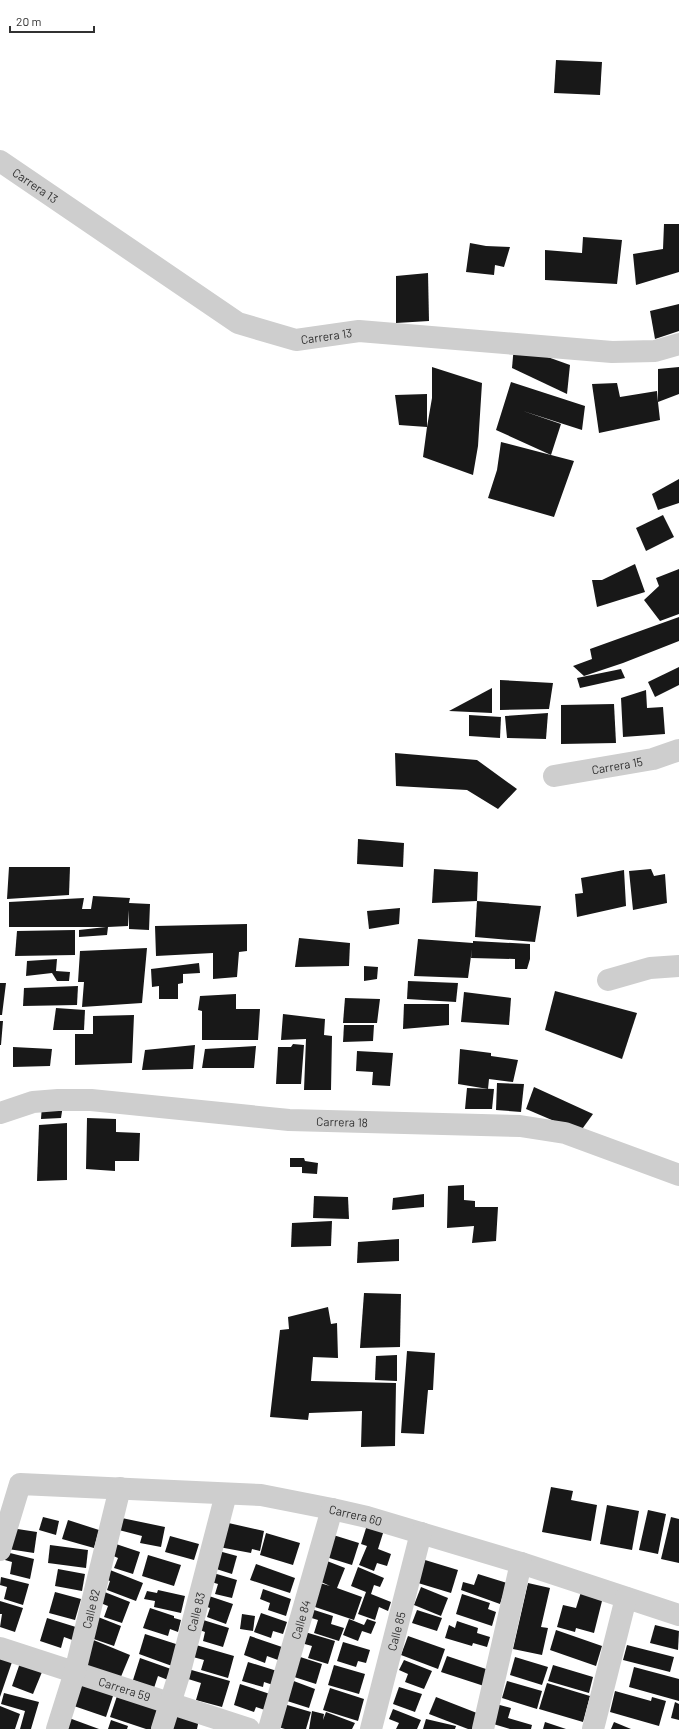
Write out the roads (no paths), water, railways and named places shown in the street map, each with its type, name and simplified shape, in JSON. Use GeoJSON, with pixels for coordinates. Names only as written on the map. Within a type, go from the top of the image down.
{"type":"FeatureCollection","features":[{"type":"Feature","properties":{"kind":"street","name":"Carrera 13"},"geometry":{"type":"LineString","coordinates":[[0,161],[238,322],[296,340],[359,331],[612,352],[655,351],[679,344]]}},
{"type":"Feature","properties":{"kind":"street","name":"Carrera 15"},"geometry":{"type":"LineString","coordinates":[[554,776],[653,759],[679,750]]}},
{"type":"Feature","properties":{"kind":"street"},"geometry":{"type":"LineString","coordinates":[[608,980],[650,968],[679,966]]}},
{"type":"Feature","properties":{"kind":"street","name":"Carrera 18"},"geometry":{"type":"LineString","coordinates":[[0,1113],[33,1102],[92,1100],[289,1120],[520,1126],[565,1133],[679,1175]]}},
{"type":"Feature","properties":{"kind":"street","name":"Carrera 60"},"geometry":{"type":"LineString","coordinates":[[0,1550],[20,1484],[260,1495],[367,1517],[521,1563],[679,1615]]}},
{"type":"Feature","properties":{"kind":"street","name":"Calle 82"},"geometry":{"type":"LineString","coordinates":[[57,1729],[75,1672],[120,1488]]}},
{"type":"Feature","properties":{"kind":"street","name":"Calle 83"},"geometry":{"type":"LineString","coordinates":[[162,1729],[185,1654],[226,1494]]}},
{"type":"Feature","properties":{"kind":"street","name":"Calle 84"},"geometry":{"type":"LineString","coordinates":[[269,1729],[332,1509]]}},
{"type":"Feature","properties":{"kind":"street","name":"Calle 85"},"geometry":{"type":"LineString","coordinates":[[371,1729],[421,1533]]}},
{"type":"Feature","properties":{"kind":"street"},"geometry":{"type":"LineString","coordinates":[[483,1729],[521,1563]]}},
{"type":"Feature","properties":{"kind":"street"},"geometry":{"type":"LineString","coordinates":[[593,1729],[626,1598]]}},
{"type":"Feature","properties":{"kind":"street","name":"Carrera 59"},"geometry":{"type":"LineString","coordinates":[[0,1648],[249,1729]]}}]}
